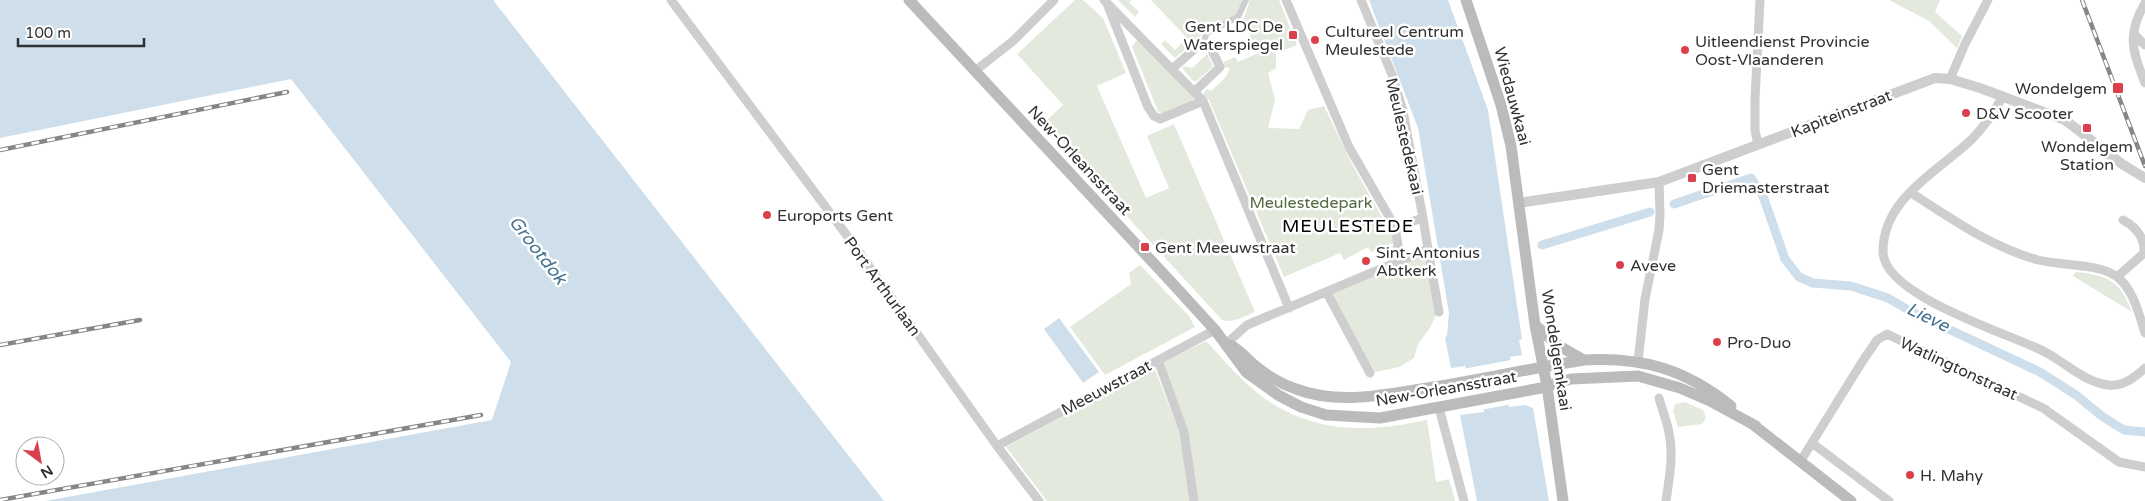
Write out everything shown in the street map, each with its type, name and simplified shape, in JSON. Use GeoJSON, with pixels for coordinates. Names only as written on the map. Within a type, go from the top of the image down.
{"type":"FeatureCollection","features":[{"type":"Feature","properties":{"kind":"main road","name":"New-Orleansstraat"},"geometry":{"type":"LineString","coordinates":[[909,0],[1215,330],[1246,372],[1278,395],[1301,407],[1326,415],[1380,418],[1517,393],[1571,379],[1638,376],[1680,388],[1710,401],[1756,426]]}},
{"type":"Feature","properties":{"kind":"main road","name":"Wiedauwkaai"},"geometry":{"type":"LineString","coordinates":[[1466,0],[1501,105],[1511,146],[1518,204]]}},
{"type":"Feature","properties":{"kind":"main road","name":"Wondelgemkaai"},"geometry":{"type":"LineString","coordinates":[[1518,204],[1535,325],[1547,386],[1564,501]]}},
{"type":"Feature","properties":{"kind":"main road"},"geometry":{"type":"LineString","coordinates":[[1535,325],[1559,346],[1584,360]]}},
{"type":"Feature","properties":{"kind":"main road","name":"New-Orleansstraat"},"geometry":{"type":"LineString","coordinates":[[1226,344],[1238,349],[1254,365],[1295,389],[1324,396],[1354,398],[1450,384],[1584,360],[1609,359],[1638,362],[1668,368],[1690,378],[1729,404],[1756,426]]}},
{"type":"Feature","properties":{"kind":"main road"},"geometry":{"type":"LineString","coordinates":[[1756,426],[1851,501]]}},
{"type":"Feature","properties":{"kind":"street","name":"Port Arthurlaan"},"geometry":{"type":"LineString","coordinates":[[671,0],[854,245],[997,446],[1039,501]]}},
{"type":"Feature","properties":{"kind":"street"},"geometry":{"type":"LineString","coordinates":[[975,71],[1013,41],[1054,0]]}},
{"type":"Feature","properties":{"kind":"street"},"geometry":{"type":"LineString","coordinates":[[1203,44],[1207,33],[1238,17],[1246,0]]}},
{"type":"Feature","properties":{"kind":"street"},"geometry":{"type":"LineString","coordinates":[[1286,0],[1349,147],[1395,227],[1398,245],[1393,263]]}},
{"type":"Feature","properties":{"kind":"street","name":"Meulestedekaai"},"geometry":{"type":"LineString","coordinates":[[1361,0],[1393,77],[1403,111],[1428,249]]}},
{"type":"Feature","properties":{"kind":"street"},"geometry":{"type":"LineString","coordinates":[[1758,145],[1755,130],[1755,99],[1760,0]]}},
{"type":"Feature","properties":{"kind":"street"},"geometry":{"type":"LineString","coordinates":[[1950,79],[1988,0]]}},
{"type":"Feature","properties":{"kind":"street"},"geometry":{"type":"LineString","coordinates":[[1105,1],[1203,101],[1289,308]]}},
{"type":"Feature","properties":{"kind":"street"},"geometry":{"type":"LineString","coordinates":[[1105,1],[1148,107],[1154,116],[1160,119],[1203,101]]}},
{"type":"Feature","properties":{"kind":"street"},"geometry":{"type":"LineString","coordinates":[[2145,3],[2135,21],[2132,50],[2145,83]]}},
{"type":"Feature","properties":{"kind":"street"},"geometry":{"type":"LineString","coordinates":[[1122,44],[1126,37],[1136,33]]}},
{"type":"Feature","properties":{"kind":"street"},"geometry":{"type":"LineString","coordinates":[[2134,34],[2145,45]]}},
{"type":"Feature","properties":{"kind":"street"},"geometry":{"type":"LineString","coordinates":[[1172,69],[1198,46],[1203,44],[1210,46],[1220,67],[1194,92]]}},
{"type":"Feature","properties":{"kind":"street","name":"Kapiteinstraat"},"geometry":{"type":"LineString","coordinates":[[1518,204],[1659,182],[1935,78],[1950,79],[2003,96],[2066,120],[2122,164],[2145,178]]}},
{"type":"Feature","properties":{"kind":"street"},"geometry":{"type":"LineString","coordinates":[[2003,96],[1989,121],[1973,138],[1910,192],[1897,207],[1889,222],[1883,251],[1884,260],[1889,269],[1912,290],[1950,312],[2046,352],[2090,381],[2112,386],[2129,381],[2145,368]]}},
{"type":"Feature","properties":{"kind":"street"},"geometry":{"type":"LineString","coordinates":[[1638,362],[1645,299],[1659,230],[1659,182]]}},
{"type":"Feature","properties":{"kind":"street"},"geometry":{"type":"LineString","coordinates":[[1910,192],[1946,215],[2006,248],[2039,260],[2098,268],[2118,277],[2128,288],[2145,333]]}},
{"type":"Feature","properties":{"kind":"street"},"geometry":{"type":"LineString","coordinates":[[1395,227],[1423,218]]}},
{"type":"Feature","properties":{"kind":"street"},"geometry":{"type":"LineString","coordinates":[[2118,277],[2144,253],[2145,248],[2140,233],[2123,220]]}},
{"type":"Feature","properties":{"kind":"street"},"geometry":{"type":"LineString","coordinates":[[1226,344],[1248,324],[1327,293],[1428,249],[1439,312]]}},
{"type":"Feature","properties":{"kind":"street"},"geometry":{"type":"LineString","coordinates":[[1327,293],[1370,373]]}},
{"type":"Feature","properties":{"kind":"street","name":"Meeuwstraat"},"geometry":{"type":"LineString","coordinates":[[997,446],[1215,330]]}},
{"type":"Feature","properties":{"kind":"street","name":"Watlingtonstraat"},"geometry":{"type":"LineString","coordinates":[[1800,462],[1862,362],[1877,340],[1887,334],[2042,408],[2119,462],[2145,467]]}},
{"type":"Feature","properties":{"kind":"street"},"geometry":{"type":"LineString","coordinates":[[1158,360],[1184,432],[1194,501]]}},
{"type":"Feature","properties":{"kind":"street"},"geometry":{"type":"LineString","coordinates":[[1659,398],[1671,444],[1671,462],[1666,501]]}},
{"type":"Feature","properties":{"kind":"street"},"geometry":{"type":"LineString","coordinates":[[1439,408],[1464,501]]}},
{"type":"Feature","properties":{"kind":"street"},"geometry":{"type":"LineString","coordinates":[[1812,444],[1889,501]]}},
{"type":"Feature","properties":{"kind":"green space"},"geometry":{"type":"Polygon","coordinates":[[[1075,0],[1083,0],[1103,18],[1126,73],[1097,86],[1146,198],[1169,188],[1147,136],[1174,124],[1255,312],[1234,320],[1222,320],[1122,211],[1124,204],[1044,123],[1063,105],[1017,54],[1075,0]]]}},
{"type":"Feature","properties":{"kind":"green space"},"geometry":{"type":"Polygon","coordinates":[[[1118,0],[1131,0],[1129,2],[1139,12],[1135,17],[1118,0]]]}},
{"type":"Feature","properties":{"kind":"green space"},"geometry":{"type":"Polygon","coordinates":[[[1151,0],[1243,0],[1237,16],[1209,29],[1175,58],[1161,44],[1165,40],[1175,50],[1187,38],[1151,0]]]}},
{"type":"Feature","properties":{"kind":"green space","name":"Meulestedepark"},"geometry":{"type":"Polygon","coordinates":[[[1250,0],[1279,0],[1297,45],[1276,53],[1276,68],[1268,73],[1275,100],[1268,128],[1299,129],[1308,110],[1324,106],[1352,164],[1396,242],[1371,252],[1368,247],[1344,260],[1340,253],[1284,277],[1209,100],[1203,95],[1206,89],[1211,91],[1226,77],[1230,68],[1224,67],[1224,62],[1235,57],[1238,62],[1258,53],[1243,20],[1250,0]]]}},
{"type":"Feature","properties":{"kind":"green space"},"geometry":{"type":"Polygon","coordinates":[[[1889,0],[1940,0],[1935,12],[1962,36],[1957,48],[1929,21],[1889,0]]]}},
{"type":"Feature","properties":{"kind":"green space"},"geometry":{"type":"Polygon","coordinates":[[[1136,41],[1141,41],[1194,98],[1190,104],[1163,115],[1158,111],[1132,47],[1136,41]]]}},
{"type":"Feature","properties":{"kind":"green space"},"geometry":{"type":"Polygon","coordinates":[[[1207,54],[1213,66],[1197,81],[1193,81],[1183,69],[1183,66],[1192,68],[1207,54]]]}},
{"type":"Feature","properties":{"kind":"green space"},"geometry":{"type":"Polygon","coordinates":[[[1424,255],[1427,256],[1438,311],[1430,328],[1418,344],[1414,358],[1399,367],[1375,372],[1332,294],[1424,255]]]}},
{"type":"Feature","properties":{"kind":"green space"},"geometry":{"type":"Polygon","coordinates":[[[1140,265],[1189,316],[1195,327],[1105,375],[1070,327],[1131,284],[1129,273],[1140,265]]]}},
{"type":"Feature","properties":{"kind":"green space"},"geometry":{"type":"Polygon","coordinates":[[[2076,272],[2097,275],[2112,282],[2123,293],[2132,312],[2073,276],[2076,272]]]}},
{"type":"Feature","properties":{"kind":"green space"},"geometry":{"type":"Polygon","coordinates":[[[1206,341],[1260,395],[1299,417],[1340,427],[1361,428],[1382,427],[1427,420],[1436,482],[1449,479],[1455,501],[1198,501],[1188,430],[1163,362],[1206,341]]]}},
{"type":"Feature","properties":{"kind":"green space"},"geometry":{"type":"Polygon","coordinates":[[[1154,367],[1181,436],[1190,501],[1047,501],[1006,447],[1154,367]]]}},
{"type":"Feature","properties":{"kind":"green space"},"geometry":{"type":"Polygon","coordinates":[[[1685,402],[1703,410],[1706,418],[1702,424],[1678,427],[1673,411],[1675,404],[1685,402]]]}},
{"type":"Feature","properties":{"kind":"water","name":"Grootdok"},"geometry":{"type":"Polygon","coordinates":[[[0,0],[493,0],[884,501],[45,501],[492,420],[511,362],[291,79],[0,138],[0,0]]]}},
{"type":"Feature","properties":{"kind":"water"},"geometry":{"type":"Polygon","coordinates":[[[1369,0],[1448,0],[1488,110],[1522,339],[1519,340],[1522,355],[1510,357],[1511,363],[1502,365],[1509,407],[1525,405],[1533,408],[1549,501],[1477,501],[1460,415],[1484,412],[1477,370],[1466,371],[1465,366],[1451,368],[1445,338],[1447,335],[1449,313],[1418,128],[1369,0]]]}},
{"type":"Feature","properties":{"kind":"water"},"geometry":{"type":"Polygon","coordinates":[[[1059,318],[1099,372],[1083,383],[1044,329],[1059,318]]]}},
{"type":"Feature","properties":{"kind":"pier"},"geometry":{"type":"Polygon","coordinates":[[[1511,360],[1512,365],[1505,367],[1511,404],[1519,403],[1481,410],[1474,372],[1465,374],[1463,369],[1511,360]]]}},
{"type":"Feature","properties":{"kind":"waterway","name":"Lieve"},"geometry":{"type":"LineString","coordinates":[[1674,204],[1751,178],[1763,196],[1785,259],[1799,277],[1813,283],[1851,286],[1888,298],[1910,311],[2040,372],[2076,395],[2103,417],[2124,430],[2145,432]]}},
{"type":"Feature","properties":{"kind":"waterway"},"geometry":{"type":"LineString","coordinates":[[1542,245],[1650,212]]}},
{"type":"Feature","properties":{"kind":"railway"},"geometry":{"type":"LineString","coordinates":[[2082,0],[2145,166]]}},
{"type":"Feature","properties":{"kind":"railway"},"geometry":{"type":"LineString","coordinates":[[0,150],[287,92]]}},
{"type":"Feature","properties":{"kind":"railway"},"geometry":{"type":"LineString","coordinates":[[0,345],[140,320]]}},
{"type":"Feature","properties":{"kind":"railway"},"geometry":{"type":"LineString","coordinates":[[0,500],[481,415]]}},
{"type":"Feature","properties":{"kind":"place","name":"Gent LDC De Waterspiegel"},"geometry":{"type":"Point","coordinates":[1293,35]}},
{"type":"Feature","properties":{"kind":"place","name":"Cultureel Centrum Meulestede"},"geometry":{"type":"Point","coordinates":[1315,40]}},
{"type":"Feature","properties":{"kind":"place","name":"Uitleendienst Provincie Oost-Vlaanderen"},"geometry":{"type":"Point","coordinates":[1685,50]}},
{"type":"Feature","properties":{"kind":"place","name":"Wondelgem"},"geometry":{"type":"Point","coordinates":[2118,88]}},
{"type":"Feature","properties":{"kind":"place","name":"D&V Scooter"},"geometry":{"type":"Point","coordinates":[1966,113]}},
{"type":"Feature","properties":{"kind":"place","name":"Wondelgem Station"},"geometry":{"type":"Point","coordinates":[2087,128]}},
{"type":"Feature","properties":{"kind":"place","name":"Gent Driemasterstraat"},"geometry":{"type":"Point","coordinates":[1692,178]}},
{"type":"Feature","properties":{"kind":"place","name":"Euroports Gent"},"geometry":{"type":"Point","coordinates":[767,215]}},
{"type":"Feature","properties":{"kind":"place","name":"Gent Meeuwstraat"},"geometry":{"type":"Point","coordinates":[1145,247]}},
{"type":"Feature","properties":{"kind":"place","name":"Sint-Antonius Abtkerk"},"geometry":{"type":"Point","coordinates":[1366,261]}},
{"type":"Feature","properties":{"kind":"place","name":"Aveve"},"geometry":{"type":"Point","coordinates":[1620,265]}},
{"type":"Feature","properties":{"kind":"place","name":"Pro-Duo"},"geometry":{"type":"Point","coordinates":[1717,342]}},
{"type":"Feature","properties":{"kind":"place","name":"H. Mahy"},"geometry":{"type":"Point","coordinates":[1910,475]}},
{"type":"Feature","properties":{"kind":"district","name":"MEULESTEDE"},"geometry":{"type":"Point","coordinates":[1348,226]}}]}
